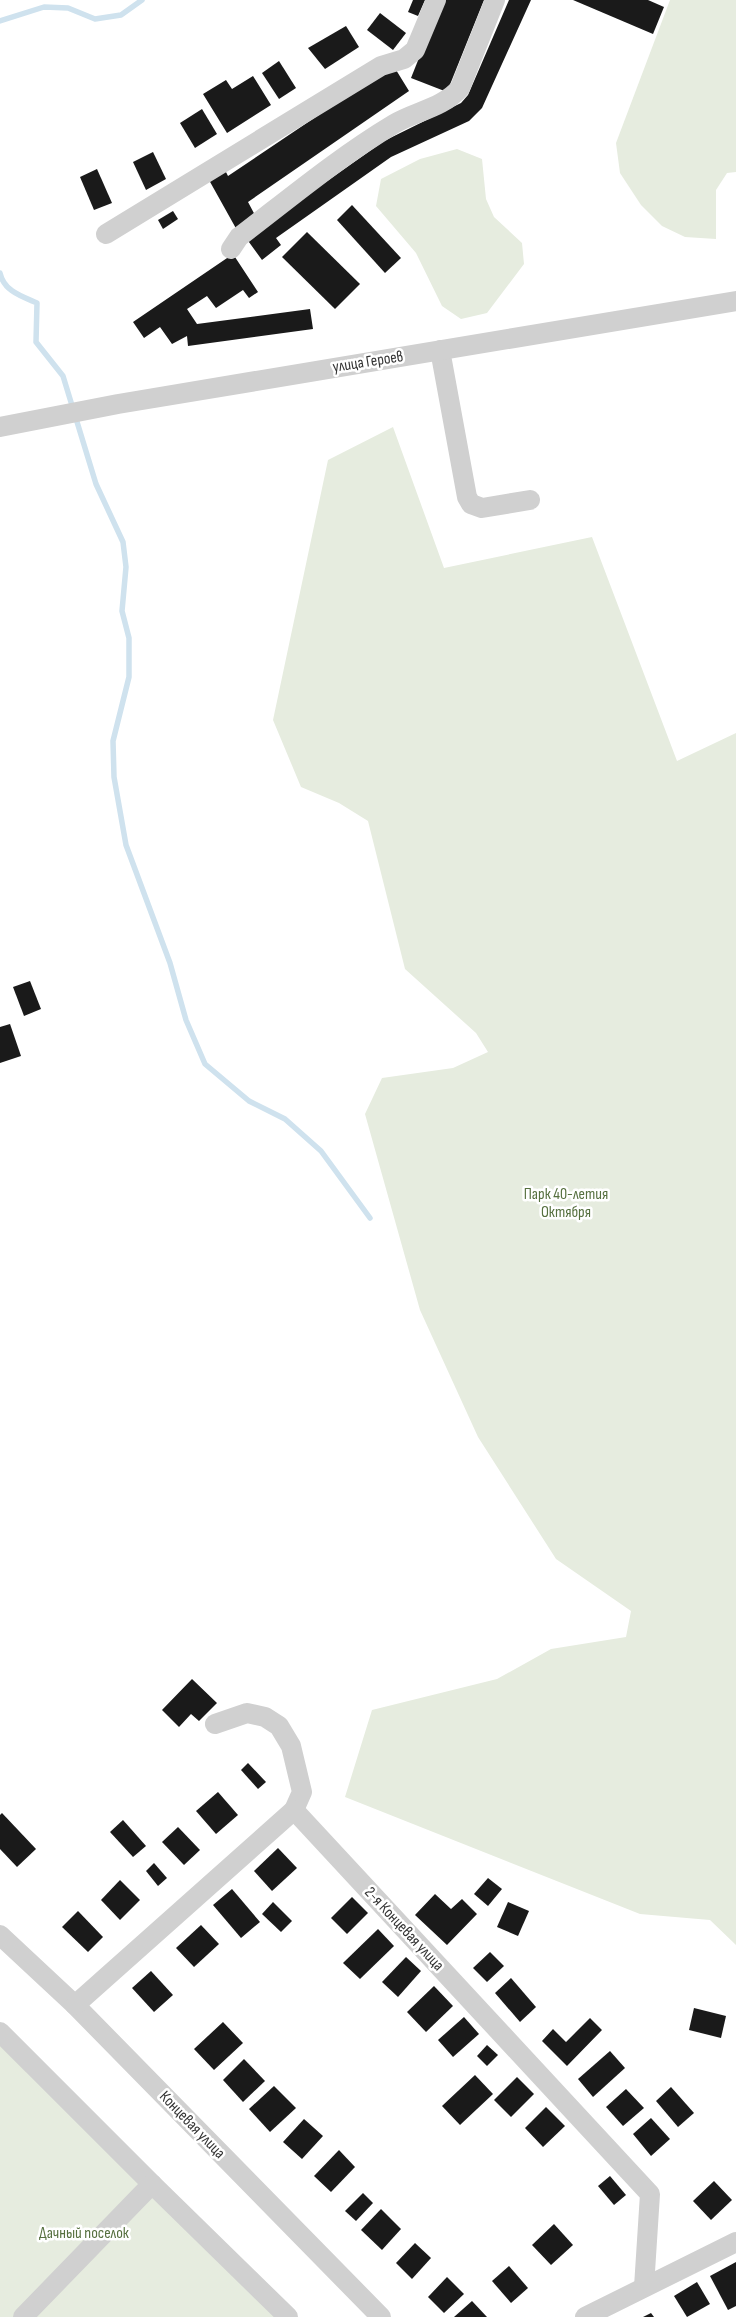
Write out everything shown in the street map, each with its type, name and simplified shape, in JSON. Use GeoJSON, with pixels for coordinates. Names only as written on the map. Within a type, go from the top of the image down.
{"type":"FeatureCollection","features":[{"type":"Feature","properties":{"kind":"street"},"geometry":{"type":"LineString","coordinates":[[106,234],[381,66],[404,59],[415,50],[436,0]]}},
{"type":"Feature","properties":{"kind":"street"},"geometry":{"type":"LineString","coordinates":[[231,249],[239,237],[340,159],[396,123],[451,98],[460,88],[495,0]]}},
{"type":"Feature","properties":{"kind":"street","name":"улица Героев"},"geometry":{"type":"LineString","coordinates":[[0,427],[118,404],[736,301]]}},
{"type":"Feature","properties":{"kind":"street"},"geometry":{"type":"LineString","coordinates":[[440,350],[467,497],[471,504],[482,508],[530,500]]}},
{"type":"Feature","properties":{"kind":"street"},"geometry":{"type":"LineString","coordinates":[[75,2005],[294,1810],[302,1792],[291,1746],[279,1726],[265,1717],[247,1714],[215,1724]]}},
{"type":"Feature","properties":{"kind":"street","name":"2-я Концевая улица"},"geometry":{"type":"LineString","coordinates":[[294,1810],[650,2194],[644,2287]]}},
{"type":"Feature","properties":{"kind":"street","name":"Концевая улица"},"geometry":{"type":"LineString","coordinates":[[0,1936],[75,2005],[382,2317]]}},
{"type":"Feature","properties":{"kind":"street"},"geometry":{"type":"LineString","coordinates":[[3,2040],[288,2317]]}},
{"type":"Feature","properties":{"kind":"street"},"geometry":{"type":"LineString","coordinates":[[23,2317],[152,2184]]}},
{"type":"Feature","properties":{"kind":"street"},"geometry":{"type":"LineString","coordinates":[[585,2317],[736,2242]]}},
{"type":"Feature","properties":{"kind":"green space"},"geometry":{"type":"Polygon","coordinates":[[[670,0],[736,0],[736,172],[727,173],[716,190],[716,239],[685,237],[662,226],[641,205],[620,173],[616,143],[670,0]]]}},
{"type":"Feature","properties":{"kind":"green space"},"geometry":{"type":"Polygon","coordinates":[[[457,149],[482,159],[486,199],[494,217],[522,243],[524,264],[487,313],[461,319],[442,306],[416,253],[376,206],[381,179],[420,159],[457,149]]]}},
{"type":"Feature","properties":{"kind":"green space","name":"Парк 40-летия Октября"},"geometry":{"type":"Polygon","coordinates":[[[393,427],[444,568],[592,537],[677,761],[736,733],[736,1945],[710,1920],[640,1914],[345,1797],[372,1710],[497,1679],[551,1649],[626,1637],[631,1611],[556,1559],[478,1437],[420,1310],[365,1114],[382,1078],[453,1068],[488,1052],[476,1033],[405,969],[368,821],[339,803],[301,787],[273,720],[328,460],[393,427]]]}},
{"type":"Feature","properties":{"kind":"green space","name":"Дачный поселок"},"geometry":{"type":"Polygon","coordinates":[[[0,2032],[288,2317],[0,2317],[0,2032]]]}},
{"type":"Feature","properties":{"kind":"building"},"geometry":{"type":"Polygon","coordinates":[[[413,0],[425,0],[418,16],[408,12],[413,0]]]}},
{"type":"Feature","properties":{"kind":"building"},"geometry":{"type":"Polygon","coordinates":[[[442,0],[484,0],[447,92],[411,78],[442,0]]]}},
{"type":"Feature","properties":{"kind":"building"},"geometry":{"type":"Polygon","coordinates":[[[509,0],[531,0],[482,108],[469,121],[391,157],[276,238],[281,245],[262,260],[246,238],[384,141],[461,103],[468,95],[509,0]]]}},
{"type":"Feature","properties":{"kind":"building"},"geometry":{"type":"Polygon","coordinates":[[[573,0],[648,0],[664,7],[653,34],[573,0]]]}},
{"type":"Feature","properties":{"kind":"building"},"geometry":{"type":"Polygon","coordinates":[[[380,13],[406,33],[393,50],[367,30],[380,13]]]}},
{"type":"Feature","properties":{"kind":"building"},"geometry":{"type":"Polygon","coordinates":[[[346,26],[359,47],[325,69],[308,48],[346,26]]]}},
{"type":"Feature","properties":{"kind":"building"},"geometry":{"type":"Polygon","coordinates":[[[279,61],[296,88],[279,99],[262,73],[279,61]]]}},
{"type":"Feature","properties":{"kind":"building"},"geometry":{"type":"Polygon","coordinates":[[[393,65],[409,91],[248,202],[256,217],[238,232],[209,180],[225,170],[228,176],[393,65]]]}},
{"type":"Feature","properties":{"kind":"building"},"geometry":{"type":"Polygon","coordinates":[[[253,76],[271,105],[227,133],[203,94],[226,80],[232,89],[253,76]]]}},
{"type":"Feature","properties":{"kind":"building"},"geometry":{"type":"Polygon","coordinates":[[[202,109],[217,134],[195,148],[180,123],[202,109]]]}},
{"type":"Feature","properties":{"kind":"building"},"geometry":{"type":"Polygon","coordinates":[[[153,152],[166,179],[146,190],[133,162],[153,152]]]}},
{"type":"Feature","properties":{"kind":"building"},"geometry":{"type":"Polygon","coordinates":[[[97,169],[112,203],[94,210],[80,177],[97,169]]]}},
{"type":"Feature","properties":{"kind":"building"},"geometry":{"type":"Polygon","coordinates":[[[352,205],[401,258],[385,273],[337,220],[352,205]]]}},
{"type":"Feature","properties":{"kind":"building"},"geometry":{"type":"Polygon","coordinates":[[[173,211],[178,219],[163,229],[158,220],[173,211]]]}},
{"type":"Feature","properties":{"kind":"building"},"geometry":{"type":"Polygon","coordinates":[[[307,232],[360,284],[335,309],[282,257],[307,232]]]}},
{"type":"Feature","properties":{"kind":"building"},"geometry":{"type":"Polygon","coordinates":[[[233,254],[258,292],[249,298],[243,290],[216,308],[207,296],[187,309],[197,324],[310,309],[313,329],[188,346],[187,336],[172,344],[160,327],[144,338],[133,322],[233,254]]]}},
{"type":"Feature","properties":{"kind":"building"},"geometry":{"type":"Polygon","coordinates":[[[30,981],[41,1009],[24,1016],[13,987],[30,981]]]}},
{"type":"Feature","properties":{"kind":"building"},"geometry":{"type":"Polygon","coordinates":[[[10,1024],[21,1056],[0,1063],[0,1027],[10,1024]]]}},
{"type":"Feature","properties":{"kind":"building"},"geometry":{"type":"Polygon","coordinates":[[[192,1679],[217,1703],[199,1721],[191,1714],[179,1727],[162,1710],[192,1679]]]}},
{"type":"Feature","properties":{"kind":"building"},"geometry":{"type":"Polygon","coordinates":[[[248,1763],[266,1782],[258,1789],[241,1770],[248,1763]]]}},
{"type":"Feature","properties":{"kind":"building"},"geometry":{"type":"Polygon","coordinates":[[[218,1792],[238,1815],[216,1834],[196,1811],[218,1792]]]}},
{"type":"Feature","properties":{"kind":"building"},"geometry":{"type":"Polygon","coordinates":[[[2,1813],[36,1849],[17,1867],[0,1849],[0,1815],[2,1813]]]}},
{"type":"Feature","properties":{"kind":"building"},"geometry":{"type":"Polygon","coordinates":[[[123,1820],[146,1846],[133,1857],[110,1832],[123,1820]]]}},
{"type":"Feature","properties":{"kind":"building"},"geometry":{"type":"Polygon","coordinates":[[[178,1827],[200,1850],[184,1865],[162,1842],[178,1827]]]}},
{"type":"Feature","properties":{"kind":"building"},"geometry":{"type":"Polygon","coordinates":[[[278,1848],[297,1868],[272,1891],[254,1871],[278,1848]]]}},
{"type":"Feature","properties":{"kind":"building"},"geometry":{"type":"Polygon","coordinates":[[[154,1863],[167,1878],[158,1886],[146,1871],[154,1863]]]}},
{"type":"Feature","properties":{"kind":"building"},"geometry":{"type":"Polygon","coordinates":[[[488,1878],[502,1889],[488,1906],[474,1894],[488,1878]]]}},
{"type":"Feature","properties":{"kind":"building"},"geometry":{"type":"Polygon","coordinates":[[[120,1880],[140,1900],[120,1920],[101,1900],[120,1880]]]}},
{"type":"Feature","properties":{"kind":"building"},"geometry":{"type":"Polygon","coordinates":[[[232,1889],[260,1922],[241,1938],[213,1905],[232,1889]]]}},
{"type":"Feature","properties":{"kind":"building"},"geometry":{"type":"Polygon","coordinates":[[[435,1894],[451,1909],[462,1899],[477,1914],[447,1945],[415,1915],[435,1894]]]}},
{"type":"Feature","properties":{"kind":"building"},"geometry":{"type":"Polygon","coordinates":[[[352,1897],[368,1913],[347,1934],[331,1918],[352,1897]]]}},
{"type":"Feature","properties":{"kind":"building"},"geometry":{"type":"Polygon","coordinates":[[[273,1902],[292,1921],[281,1932],[262,1914],[273,1902]]]}},
{"type":"Feature","properties":{"kind":"building"},"geometry":{"type":"Polygon","coordinates":[[[508,1902],[529,1911],[518,1936],[497,1927],[508,1902]]]}},
{"type":"Feature","properties":{"kind":"building"},"geometry":{"type":"Polygon","coordinates":[[[78,1911],[103,1937],[88,1952],[62,1927],[78,1911]]]}},
{"type":"Feature","properties":{"kind":"building"},"geometry":{"type":"Polygon","coordinates":[[[201,1925],[219,1944],[194,1967],[176,1948],[201,1925]]]}},
{"type":"Feature","properties":{"kind":"building"},"geometry":{"type":"Polygon","coordinates":[[[378,1929],[394,1946],[360,1979],[343,1963],[378,1929]]]}},
{"type":"Feature","properties":{"kind":"building"},"geometry":{"type":"Polygon","coordinates":[[[490,1952],[504,1966],[487,1982],[473,1968],[490,1952]]]}},
{"type":"Feature","properties":{"kind":"building"},"geometry":{"type":"Polygon","coordinates":[[[406,1957],[421,1971],[398,1997],[382,1982],[406,1957]]]}},
{"type":"Feature","properties":{"kind":"building"},"geometry":{"type":"Polygon","coordinates":[[[151,1971],[173,1995],[154,2012],[132,1988],[151,1971]]]}},
{"type":"Feature","properties":{"kind":"building"},"geometry":{"type":"Polygon","coordinates":[[[511,1978],[536,2007],[520,2022],[495,1993],[511,1978]]]}},
{"type":"Feature","properties":{"kind":"building"},"geometry":{"type":"Polygon","coordinates":[[[434,1986],[453,2006],[426,2032],[407,2012],[434,1986]]]}},
{"type":"Feature","properties":{"kind":"building"},"geometry":{"type":"Polygon","coordinates":[[[694,2008],[726,2016],[721,2038],[689,2030],[694,2008]]]}},
{"type":"Feature","properties":{"kind":"building"},"geometry":{"type":"Polygon","coordinates":[[[464,2017],[479,2034],[453,2057],[438,2040],[464,2017]]]}},
{"type":"Feature","properties":{"kind":"building"},"geometry":{"type":"Polygon","coordinates":[[[590,2018],[602,2030],[567,2066],[542,2041],[553,2029],[566,2042],[590,2018]]]}},
{"type":"Feature","properties":{"kind":"building"},"geometry":{"type":"Polygon","coordinates":[[[223,2022],[243,2043],[214,2070],[194,2049],[223,2022]]]}},
{"type":"Feature","properties":{"kind":"building"},"geometry":{"type":"Polygon","coordinates":[[[487,2045],[498,2055],[487,2066],[477,2056],[487,2045]]]}},
{"type":"Feature","properties":{"kind":"building"},"geometry":{"type":"Polygon","coordinates":[[[610,2051],[625,2068],[593,2097],[578,2079],[610,2051]]]}},
{"type":"Feature","properties":{"kind":"building"},"geometry":{"type":"Polygon","coordinates":[[[244,2059],[265,2081],[243,2102],[223,2080],[244,2059]]]}},
{"type":"Feature","properties":{"kind":"building"},"geometry":{"type":"Polygon","coordinates":[[[475,2075],[493,2094],[460,2125],[442,2106],[475,2075]]]}},
{"type":"Feature","properties":{"kind":"building"},"geometry":{"type":"Polygon","coordinates":[[[517,2077],[534,2094],[511,2117],[494,2100],[517,2077]]]}},
{"type":"Feature","properties":{"kind":"building"},"geometry":{"type":"Polygon","coordinates":[[[274,2086],[296,2108],[270,2132],[249,2109],[274,2086]]]}},
{"type":"Feature","properties":{"kind":"building"},"geometry":{"type":"Polygon","coordinates":[[[671,2087],[694,2113],[678,2127],[656,2101],[671,2087]]]}},
{"type":"Feature","properties":{"kind":"building"},"geometry":{"type":"Polygon","coordinates":[[[626,2089],[644,2108],[623,2126],[606,2107],[626,2089]]]}},
{"type":"Feature","properties":{"kind":"building"},"geometry":{"type":"Polygon","coordinates":[[[546,2107],[565,2126],[543,2147],[525,2128],[546,2107]]]}},
{"type":"Feature","properties":{"kind":"building"},"geometry":{"type":"Polygon","coordinates":[[[651,2118],[670,2139],[651,2156],[633,2134],[651,2118]]]}},
{"type":"Feature","properties":{"kind":"building"},"geometry":{"type":"Polygon","coordinates":[[[304,2119],[323,2136],[302,2159],[283,2142],[304,2119]]]}},
{"type":"Feature","properties":{"kind":"building"},"geometry":{"type":"Polygon","coordinates":[[[339,2150],[355,2167],[331,2192],[314,2176],[339,2150]]]}},
{"type":"Feature","properties":{"kind":"building"},"geometry":{"type":"Polygon","coordinates":[[[610,2176],[626,2195],[614,2205],[598,2186],[610,2176]]]}},
{"type":"Feature","properties":{"kind":"building"},"geometry":{"type":"Polygon","coordinates":[[[714,2181],[732,2200],[711,2220],[693,2201],[714,2181]]]}},
{"type":"Feature","properties":{"kind":"building"},"geometry":{"type":"Polygon","coordinates":[[[363,2193],[373,2203],[356,2221],[345,2211],[363,2193]]]}},
{"type":"Feature","properties":{"kind":"building"},"geometry":{"type":"Polygon","coordinates":[[[381,2209],[401,2229],[382,2250],[361,2230],[381,2209]]]}},
{"type":"Feature","properties":{"kind":"building"},"geometry":{"type":"Polygon","coordinates":[[[554,2224],[573,2245],[551,2265],[532,2245],[554,2224]]]}},
{"type":"Feature","properties":{"kind":"building"},"geometry":{"type":"Polygon","coordinates":[[[415,2243],[431,2258],[412,2279],[396,2263],[415,2243]]]}},
{"type":"Feature","properties":{"kind":"building"},"geometry":{"type":"Polygon","coordinates":[[[736,2262],[736,2306],[728,2310],[710,2276],[736,2262]]]}},
{"type":"Feature","properties":{"kind":"building"},"geometry":{"type":"Polygon","coordinates":[[[509,2266],[528,2288],[511,2303],[492,2281],[509,2266]]]}},
{"type":"Feature","properties":{"kind":"building"},"geometry":{"type":"Polygon","coordinates":[[[447,2277],[464,2294],[444,2313],[428,2297],[447,2277]]]}},
{"type":"Feature","properties":{"kind":"building"},"geometry":{"type":"Polygon","coordinates":[[[697,2282],[710,2304],[687,2317],[674,2296],[697,2282]]]}},
{"type":"Feature","properties":{"kind":"building"},"geometry":{"type":"Polygon","coordinates":[[[472,2301],[487,2317],[454,2317],[472,2301]]]}},
{"type":"Feature","properties":{"kind":"building"},"geometry":{"type":"Polygon","coordinates":[[[651,2313],[654,2317],[643,2317],[651,2313]]]}},
{"type":"Feature","properties":{"kind":"waterway"},"geometry":{"type":"LineString","coordinates":[[0,21],[44,7],[68,8],[95,19],[121,15],[142,0]]}},
{"type":"Feature","properties":{"kind":"waterway"},"geometry":{"type":"LineString","coordinates":[[0,273],[9,289],[37,303],[36,342],[63,376],[96,484],[123,542],[126,567],[122,611],[129,638],[129,677],[113,741],[114,777],[126,845],[170,963],[186,1020],[205,1064],[249,1101],[285,1119],[321,1151],[370,1218]]}}]}
